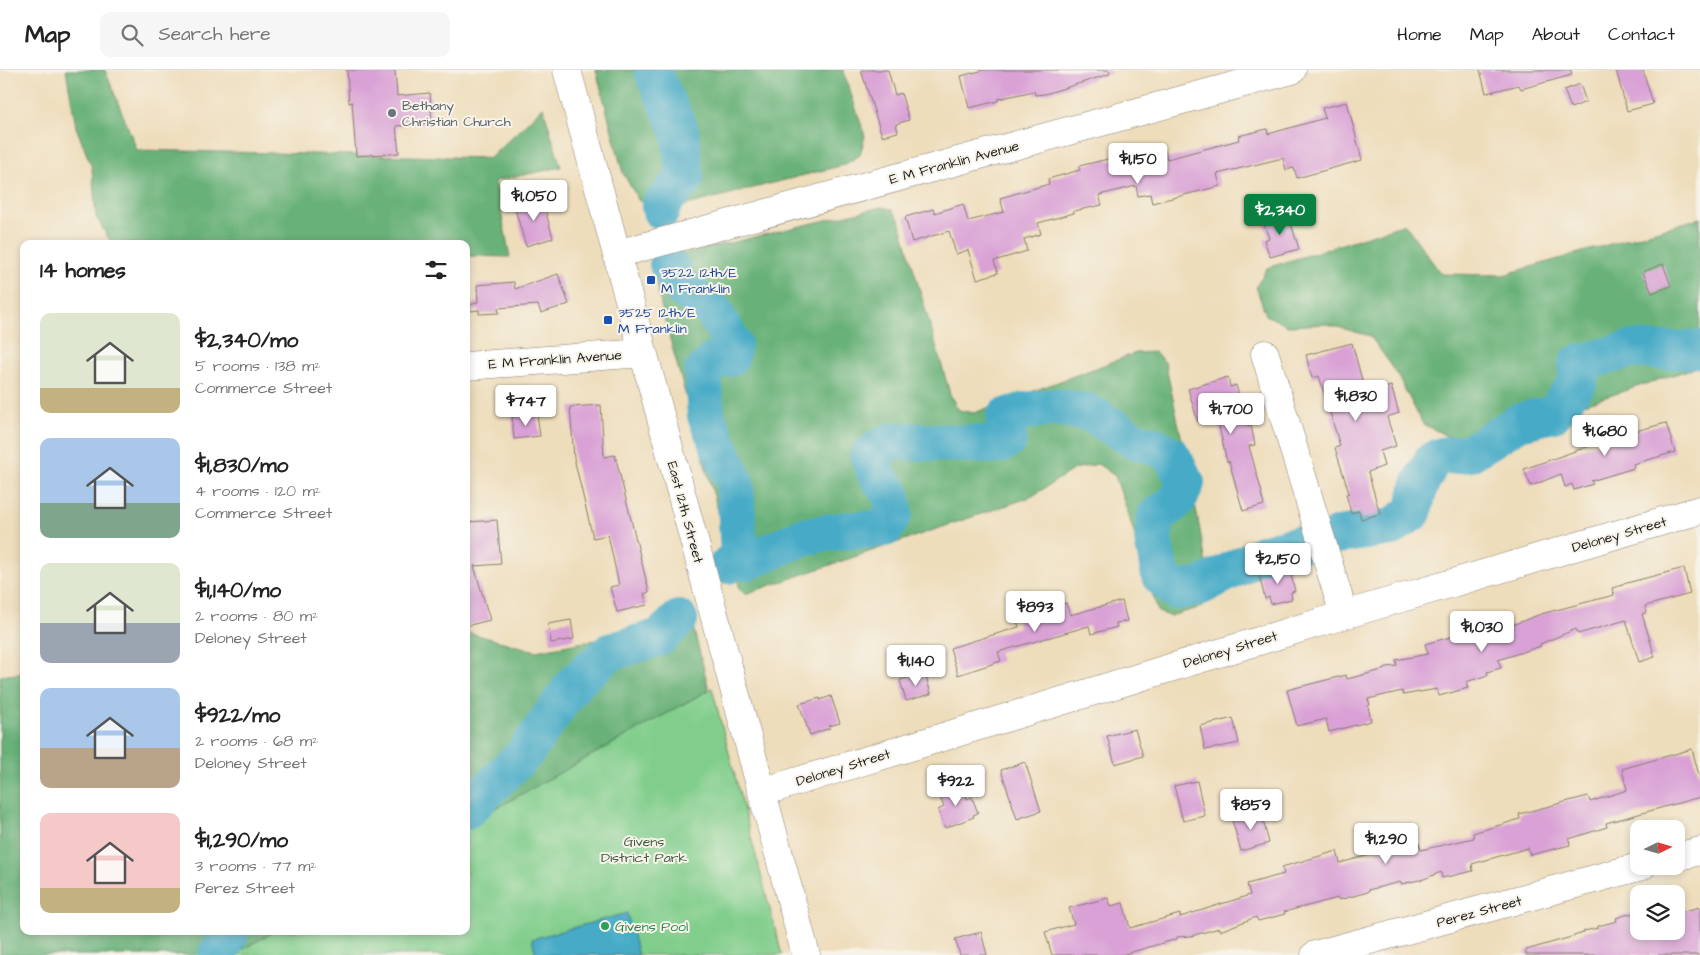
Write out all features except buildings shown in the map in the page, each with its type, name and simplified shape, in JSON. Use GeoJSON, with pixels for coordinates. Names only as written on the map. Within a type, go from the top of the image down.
{"type":"FeatureCollection","features":[{"type":"Feature","properties":{"kind":"street","name":"East 12th Street"},"geometry":{"type":"LineString","coordinates":[[567,70],[806,955]]}},
{"type":"Feature","properties":{"kind":"street","name":"E M Franklin Avenue"},"geometry":{"type":"LineString","coordinates":[[617,254],[1292,70]]}},
{"type":"Feature","properties":{"kind":"street","name":"E M Franklin Avenue"},"geometry":{"type":"LineString","coordinates":[[470,366],[643,353]]}},
{"type":"Feature","properties":{"kind":"street"},"geometry":{"type":"LineString","coordinates":[[1265,354],[1344,615]]}},
{"type":"Feature","properties":{"kind":"street","name":"Deloney Street"},"geometry":{"type":"LineString","coordinates":[[762,792],[1344,615],[1700,510]]}},
{"type":"Feature","properties":{"kind":"street"},"geometry":{"type":"LineString","coordinates":[[1685,855],[1700,851]]}},
{"type":"Feature","properties":{"kind":"street","name":"Perez Street"},"geometry":{"type":"LineString","coordinates":[[1315,955],[1630,869]]}},
{"type":"Feature","properties":{"kind":"green space"},"geometry":{"type":"Polygon","coordinates":[[[66,70],[105,70],[137,150],[490,158],[543,107],[561,167],[495,181],[510,257],[470,256],[470,240],[110,240],[96,217],[92,168],[76,127],[66,70]]]}},
{"type":"Feature","properties":{"kind":"green space"},"geometry":{"type":"Polygon","coordinates":[[[596,70],[843,70],[865,136],[860,155],[844,165],[663,211],[639,201],[623,173],[596,70]]]}},
{"type":"Feature","properties":{"kind":"green space"},"geometry":{"type":"Polygon","coordinates":[[[881,207],[891,209],[899,219],[951,397],[959,410],[974,413],[1136,353],[1154,352],[1165,362],[1190,477],[1212,595],[1202,607],[1170,616],[1158,612],[1115,476],[1098,464],[1074,469],[1031,497],[745,594],[740,589],[664,318],[653,269],[666,258],[881,207]]]}},
{"type":"Feature","properties":{"kind":"green space"},"geometry":{"type":"Polygon","coordinates":[[[1700,218],[1700,366],[1478,439],[1447,436],[1423,424],[1394,369],[1370,336],[1327,324],[1288,326],[1266,315],[1256,287],[1267,268],[1405,224],[1441,274],[1503,275],[1700,218]]]}},
{"type":"Feature","properties":{"kind":"green space"},"geometry":{"type":"Polygon","coordinates":[[[692,622],[709,690],[470,823],[470,633],[536,651],[692,622]]]}},
{"type":"Feature","properties":{"kind":"green space"},"geometry":{"type":"Polygon","coordinates":[[[20,674],[20,935],[268,935],[232,955],[0,955],[0,676],[20,674]]]}},
{"type":"Feature","properties":{"kind":"green space","name":"Givens District Park"},"geometry":{"type":"Polygon","coordinates":[[[712,688],[782,955],[232,955],[268,935],[470,935],[470,823],[712,688]]]}},
{"type":"Feature","properties":{"kind":"water","name":"Givens Pool"},"geometry":{"type":"Polygon","coordinates":[[[627,913],[638,955],[536,955],[532,939],[627,913]]]}},
{"type":"Feature","properties":{"kind":"waterway"},"geometry":{"type":"LineString","coordinates":[[653,70],[680,131],[685,178],[660,206],[661,211]]}},
{"type":"Feature","properties":{"kind":"waterway"},"geometry":{"type":"LineString","coordinates":[[668,264],[682,288],[714,312],[733,344],[730,358],[715,360],[703,372],[706,416],[735,483],[739,555],[728,565]]}},
{"type":"Feature","properties":{"kind":"waterway"},"geometry":{"type":"LineString","coordinates":[[1338,535],[1392,527],[1413,512],[1420,484],[1432,461],[1442,456],[1470,453],[1519,422],[1553,414],[1579,381],[1577,364],[1633,349],[1661,351],[1700,349]]}},
{"type":"Feature","properties":{"kind":"waterway"},"geometry":{"type":"LineString","coordinates":[[739,555],[747,562],[805,536],[885,528],[894,512],[891,494],[876,474],[869,456],[883,445],[896,441],[998,445],[1008,440],[1005,417],[1025,411],[1056,407],[1088,412],[1136,441],[1157,447],[1172,456],[1186,483],[1181,495],[1174,503],[1156,516],[1153,539],[1160,576],[1176,591],[1201,586],[1265,553],[1304,543]]}},
{"type":"Feature","properties":{"kind":"waterway"},"geometry":{"type":"LineString","coordinates":[[470,807],[525,753],[575,682],[610,652],[660,637],[679,619]]}},
{"type":"Feature","properties":{"kind":"waterway"},"geometry":{"type":"LineString","coordinates":[[217,955],[229,935]]}},
{"type":"Feature","properties":{"kind":"place","name":"Bethany Christian Church"},"geometry":{"type":"Point","coordinates":[392,113]}},
{"type":"Feature","properties":{"kind":"place","name":"3522 12th/E M Franklin"},"geometry":{"type":"Point","coordinates":[651,280]}},
{"type":"Feature","properties":{"kind":"place","name":"3525 12th/E M Franklin"},"geometry":{"type":"Point","coordinates":[608,320]}},
{"type":"Feature","properties":{"kind":"place","name":"Givens Pool"},"geometry":{"type":"Point","coordinates":[605,926]}}]}
